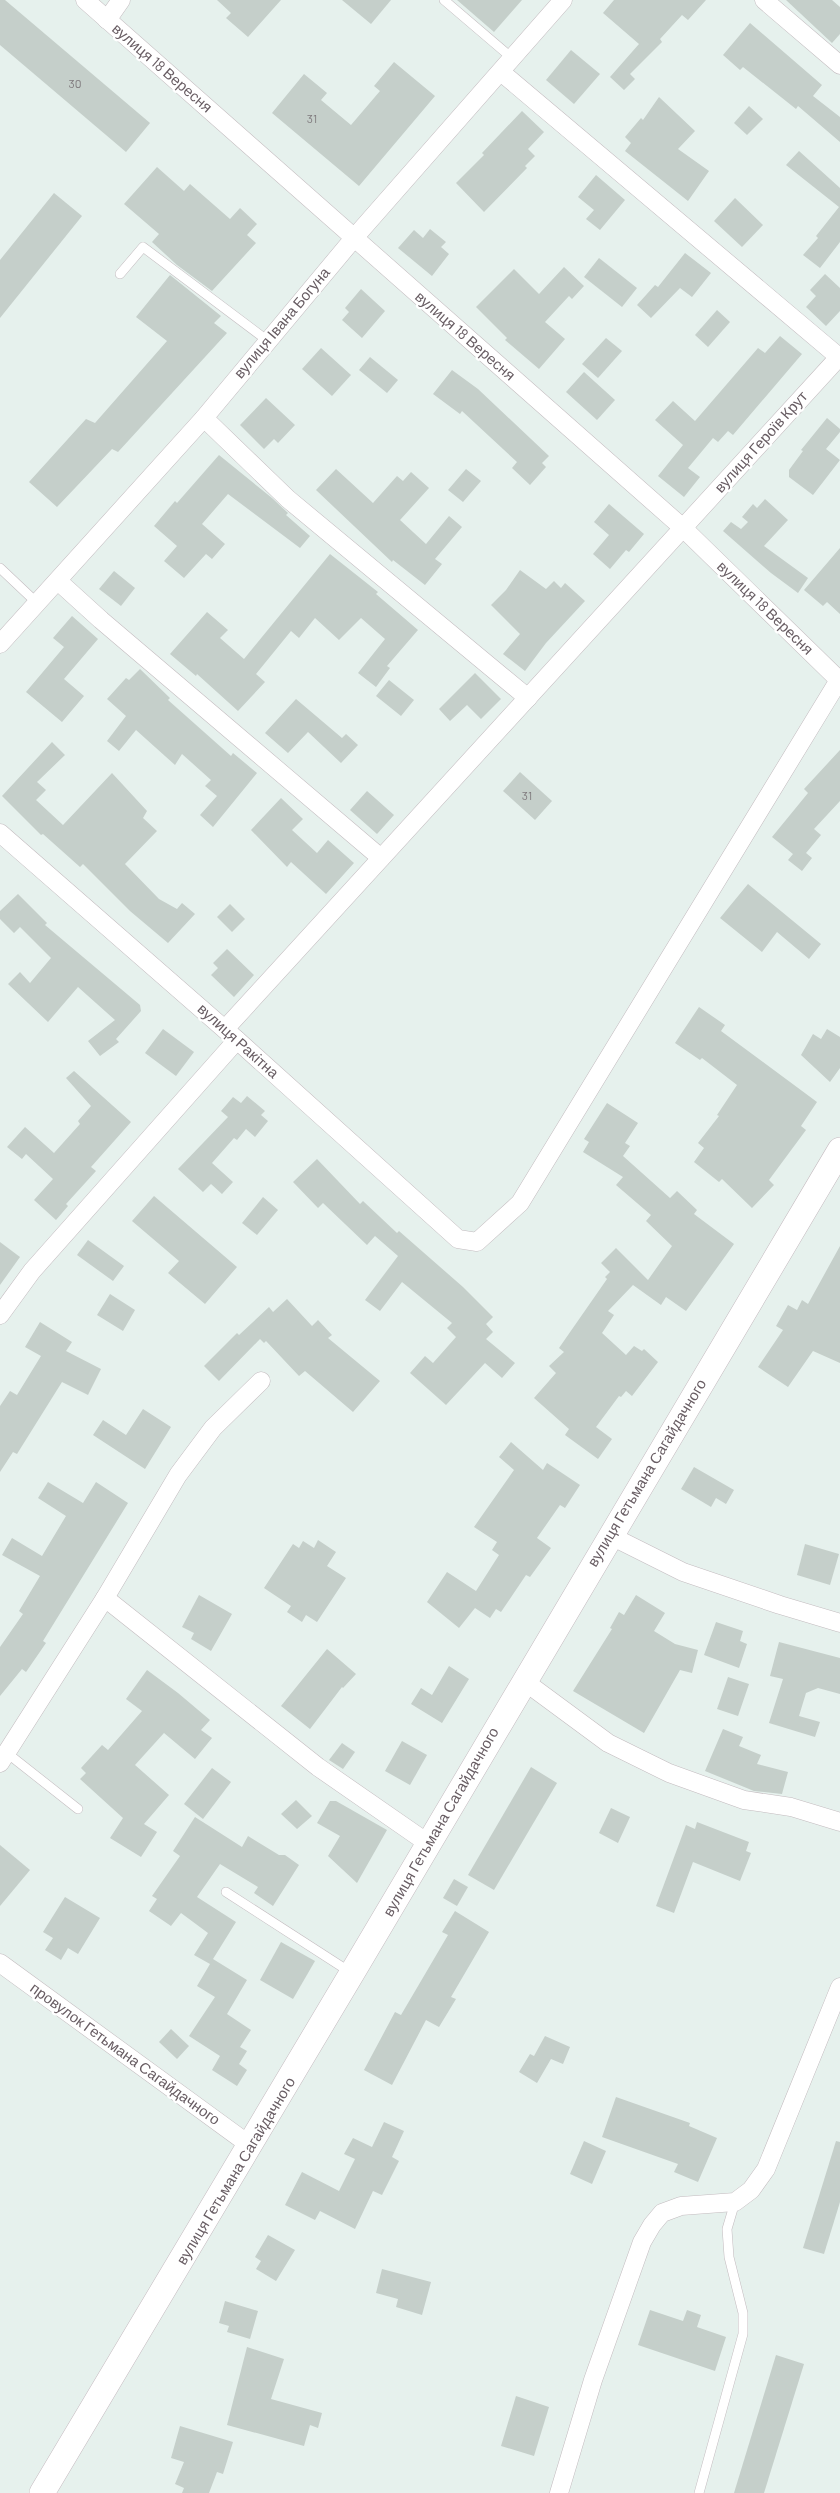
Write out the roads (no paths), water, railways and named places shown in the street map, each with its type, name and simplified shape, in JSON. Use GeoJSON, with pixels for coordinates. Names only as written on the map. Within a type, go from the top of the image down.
{"type":"FeatureCollection","features":[{"type":"Feature","properties":{"kind":"main road","name":"вулиця Гетьмана Сагайдачного"},"geometry":{"type":"LineString","coordinates":[[42,2493],[251,2146],[609,1535],[840,1150]]}},
{"type":"Feature","properties":{"kind":"street","name":"вулиця 18 Вересня"},"geometry":{"type":"LineString","coordinates":[[85,0],[683,528],[839,680]]}},
{"type":"Feature","properties":{"kind":"street"},"geometry":{"type":"LineString","coordinates":[[107,20],[121,0]]}},
{"type":"Feature","properties":{"kind":"street","name":"вулиця Івана Богуна"},"geometry":{"type":"LineString","coordinates":[[0,644],[204,418],[354,238],[563,0]]}},
{"type":"Feature","properties":{"kind":"street"},"geometry":{"type":"LineString","coordinates":[[764,0],[840,65]]}},
{"type":"Feature","properties":{"kind":"street"},"geometry":{"type":"LineString","coordinates":[[501,72],[840,356]]}},
{"type":"Feature","properties":{"kind":"street","name":"вулиця Героїв Крут"},"geometry":{"type":"LineString","coordinates":[[0,1315],[32,1271],[382,858],[840,356]]}},
{"type":"Feature","properties":{"kind":"street"},"geometry":{"type":"LineString","coordinates":[[204,418],[288,499],[528,698]]}},
{"type":"Feature","properties":{"kind":"street"},"geometry":{"type":"LineString","coordinates":[[58,581],[101,620],[382,858]]}},
{"type":"Feature","properties":{"kind":"street","name":"вулиця Ракітна"},"geometry":{"type":"LineString","coordinates":[[0,834],[231,1034],[458,1240],[477,1242],[520,1203],[839,680]]}},
{"type":"Feature","properties":{"kind":"street"},"geometry":{"type":"LineString","coordinates":[[3,1758],[105,1598],[178,1475],[213,1428],[261,1381]]}},
{"type":"Feature","properties":{"kind":"street"},"geometry":{"type":"LineString","coordinates":[[609,1535],[683,1572],[840,1623]]}},
{"type":"Feature","properties":{"kind":"street"},"geometry":{"type":"LineString","coordinates":[[105,1598],[318,1767],[429,1844]]}},
{"type":"Feature","properties":{"kind":"street"},"geometry":{"type":"LineString","coordinates":[[524,1681],[608,1743],[669,1772],[744,1800],[791,1807],[840,1822]]}},
{"type":"Feature","properties":{"kind":"street","name":"провулок Гетьмана Сагайдачного"},"geometry":{"type":"LineString","coordinates":[[0,1963],[251,2146]]}},
{"type":"Feature","properties":{"kind":"street"},"geometry":{"type":"LineString","coordinates":[[559,2493],[593,2380],[642,2242],[662,2213],[681,2206],[735,2202],[751,2190],[766,2169],[840,1987]]}},
{"type":"Feature","properties":{"kind":"lane"},"geometry":{"type":"LineString","coordinates":[[444,0],[512,58]]}},
{"type":"Feature","properties":{"kind":"lane"},"geometry":{"type":"LineString","coordinates":[[120,274],[143,247],[268,341]]}},
{"type":"Feature","properties":{"kind":"lane"},"geometry":{"type":"LineString","coordinates":[[0,568],[37,603]]}},
{"type":"Feature","properties":{"kind":"lane"},"geometry":{"type":"LineString","coordinates":[[3,1758],[78,1809]]}},
{"type":"Feature","properties":{"kind":"lane"},"geometry":{"type":"LineString","coordinates":[[226,1892],[353,1974]]}},
{"type":"Feature","properties":{"kind":"lane"},"geometry":{"type":"LineString","coordinates":[[699,2493],[743,2334],[743,2313],[729,2257],[727,2229],[735,2202]]}}]}
